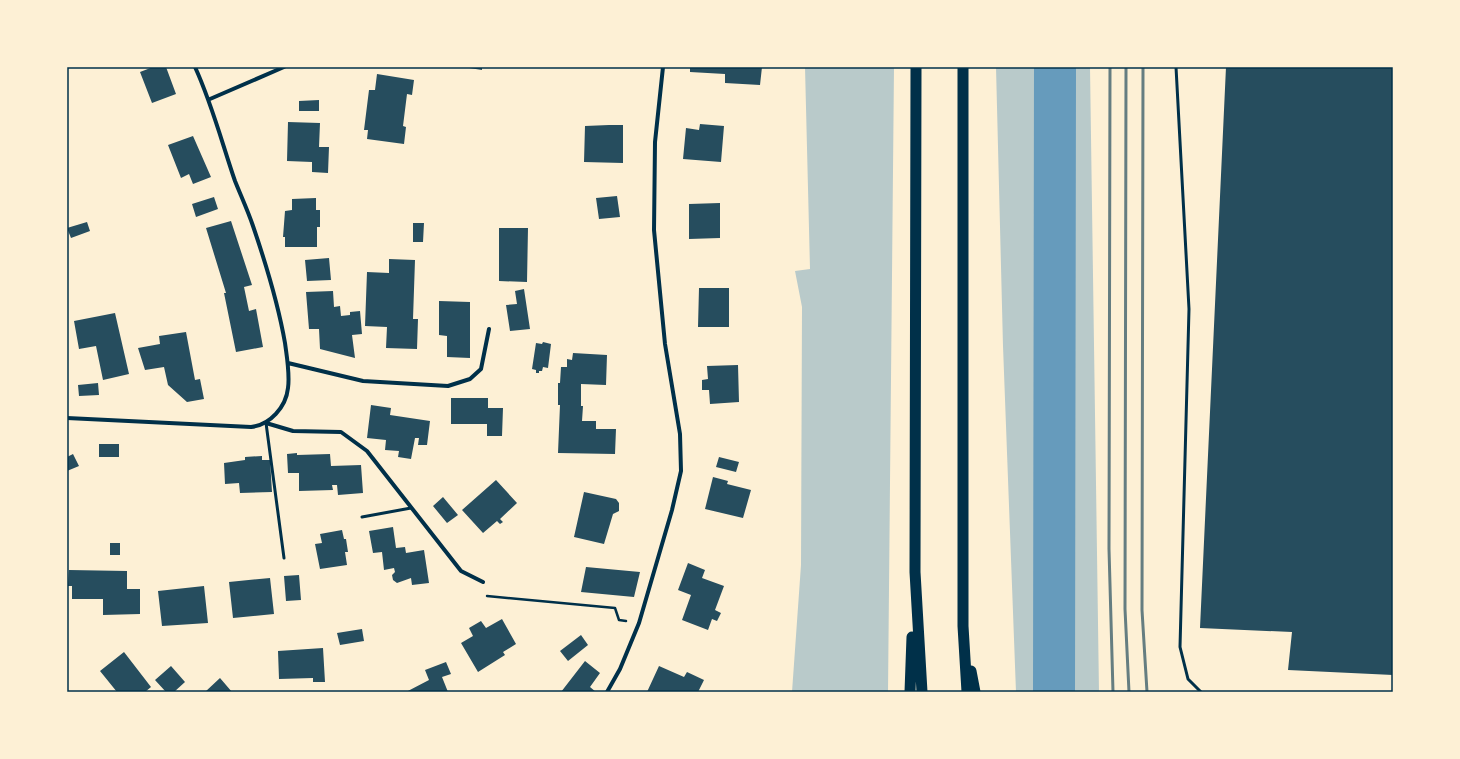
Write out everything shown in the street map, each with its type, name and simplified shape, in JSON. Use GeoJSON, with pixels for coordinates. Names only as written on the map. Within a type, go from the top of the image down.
{"type":"FeatureCollection","features":[{"type":"Feature","properties":{"kind":"highway"},"geometry":{"type":"LineString","coordinates":[[910,692],[915,572],[916,67]]}},
{"type":"Feature","properties":{"kind":"highway"},"geometry":{"type":"LineString","coordinates":[[963,67],[963,626],[967,692]]}},
{"type":"Feature","properties":{"kind":"highway"},"geometry":{"type":"LineString","coordinates":[[915,572],[922,692]]}},
{"type":"Feature","properties":{"kind":"highway"},"geometry":{"type":"LineString","coordinates":[[963,626],[975,692]]}},
{"type":"Feature","properties":{"kind":"street"},"geometry":{"type":"LineString","coordinates":[[195,67],[210,100],[236,182],[253,225],[270,280],[283,332],[288,363],[287,393],[282,406],[266,423]]}},
{"type":"Feature","properties":{"kind":"street"},"geometry":{"type":"LineString","coordinates":[[210,100],[274,69],[284,67]]}},
{"type":"Feature","properties":{"kind":"street"},"geometry":{"type":"LineString","coordinates":[[607,692],[620,670],[639,624],[672,510],[681,471],[680,434],[665,344],[654,230],[655,142],[663,67]]}},
{"type":"Feature","properties":{"kind":"street"},"geometry":{"type":"LineString","coordinates":[[288,363],[363,381],[448,386],[470,379],[481,369],[489,329]]}},
{"type":"Feature","properties":{"kind":"street"},"geometry":{"type":"LineString","coordinates":[[67,418],[251,427],[266,423],[293,431],[341,432],[367,451],[461,571],[483,582]]}},
{"type":"Feature","properties":{"kind":"lane"},"geometry":{"type":"LineString","coordinates":[[1176,67],[1189,310],[1180,647],[1188,679],[1201,692]]}},
{"type":"Feature","properties":{"kind":"lane"},"geometry":{"type":"LineString","coordinates":[[266,423],[284,558]]}},
{"type":"Feature","properties":{"kind":"lane"},"geometry":{"type":"LineString","coordinates":[[362,517],[411,508]]}},
{"type":"Feature","properties":{"kind":"path"},"geometry":{"type":"LineString","coordinates":[[486,596],[615,608],[619,620],[639,624]]}},
{"type":"Feature","properties":{"kind":"shaded area"},"geometry":{"type":"Polygon","coordinates":[[[805,67],[894,67],[888,692],[792,692],[801,565],[802,307],[795,271],[810,269],[805,67]]]}},
{"type":"Feature","properties":{"kind":"shaded area"},"geometry":{"type":"Polygon","coordinates":[[[996,67],[1090,67],[1099,692],[1016,692],[1003,346],[996,67]]]}},
{"type":"Feature","properties":{"kind":"building"},"geometry":{"type":"Polygon","coordinates":[[[153,67],[166,67],[176,94],[152,103],[140,72],[153,67]]]}},
{"type":"Feature","properties":{"kind":"building"},"geometry":{"type":"Polygon","coordinates":[[[463,67],[482,67],[482,70],[463,67]]]}},
{"type":"Feature","properties":{"kind":"building"},"geometry":{"type":"Polygon","coordinates":[[[690,67],[762,67],[760,85],[725,83],[725,74],[690,72],[690,67]]]}},
{"type":"Feature","properties":{"kind":"building"},"geometry":{"type":"Polygon","coordinates":[[[1226,67],[1393,67],[1393,675],[1288,670],[1292,632],[1200,628],[1226,67]]]}},
{"type":"Feature","properties":{"kind":"building"},"geometry":{"type":"Polygon","coordinates":[[[377,74],[414,80],[412,95],[407,94],[403,126],[406,127],[404,144],[367,139],[368,130],[364,130],[369,90],[375,90],[377,74]]]}},
{"type":"Feature","properties":{"kind":"building"},"geometry":{"type":"Polygon","coordinates":[[[319,100],[319,111],[299,111],[299,101],[319,100]]]}},
{"type":"Feature","properties":{"kind":"building"},"geometry":{"type":"Polygon","coordinates":[[[288,122],[320,123],[319,147],[329,147],[328,173],[312,172],[312,162],[287,161],[288,122]]]}},
{"type":"Feature","properties":{"kind":"building"},"geometry":{"type":"Polygon","coordinates":[[[700,124],[724,126],[721,162],[683,159],[686,128],[699,130],[700,124]]]}},
{"type":"Feature","properties":{"kind":"building"},"geometry":{"type":"Polygon","coordinates":[[[623,125],[623,163],[584,162],[585,126],[623,125]]]}},
{"type":"Feature","properties":{"kind":"building"},"geometry":{"type":"Polygon","coordinates":[[[193,136],[211,177],[193,184],[189,174],[181,178],[168,145],[193,136]]]}},
{"type":"Feature","properties":{"kind":"building"},"geometry":{"type":"Polygon","coordinates":[[[617,196],[620,217],[599,219],[596,198],[617,196]]]}},
{"type":"Feature","properties":{"kind":"building"},"geometry":{"type":"Polygon","coordinates":[[[214,197],[218,209],[196,217],[192,204],[214,197]]]}},
{"type":"Feature","properties":{"kind":"building"},"geometry":{"type":"Polygon","coordinates":[[[316,198],[316,210],[320,210],[320,227],[317,227],[317,247],[285,247],[285,237],[283,237],[285,211],[292,210],[292,199],[316,198]]]}},
{"type":"Feature","properties":{"kind":"building"},"geometry":{"type":"Polygon","coordinates":[[[720,203],[720,238],[689,239],[689,204],[720,203]]]}},
{"type":"Feature","properties":{"kind":"building"},"geometry":{"type":"Polygon","coordinates":[[[231,221],[252,285],[244,287],[249,311],[256,309],[263,347],[236,352],[224,293],[226,293],[206,228],[231,221]]]}},
{"type":"Feature","properties":{"kind":"building"},"geometry":{"type":"Polygon","coordinates":[[[87,222],[90,231],[71,238],[67,228],[87,222]]]}},
{"type":"Feature","properties":{"kind":"building"},"geometry":{"type":"Polygon","coordinates":[[[413,223],[424,223],[423,242],[413,242],[413,223]]]}},
{"type":"Feature","properties":{"kind":"building"},"geometry":{"type":"Polygon","coordinates":[[[499,228],[528,228],[527,282],[499,281],[499,228]]]}},
{"type":"Feature","properties":{"kind":"building"},"geometry":{"type":"Polygon","coordinates":[[[329,258],[331,280],[307,281],[305,260],[329,258]]]}},
{"type":"Feature","properties":{"kind":"building"},"geometry":{"type":"Polygon","coordinates":[[[389,259],[415,260],[413,319],[418,319],[417,349],[386,348],[387,327],[365,326],[367,272],[389,273],[389,259]]]}},
{"type":"Feature","properties":{"kind":"building"},"geometry":{"type":"Polygon","coordinates":[[[699,288],[729,288],[729,327],[698,327],[699,288]]]}},
{"type":"Feature","properties":{"kind":"building"},"geometry":{"type":"Polygon","coordinates":[[[524,289],[530,329],[510,331],[506,305],[517,304],[515,291],[524,289]]]}},
{"type":"Feature","properties":{"kind":"building"},"geometry":{"type":"Polygon","coordinates":[[[333,291],[334,307],[340,306],[341,316],[350,315],[350,312],[360,311],[362,334],[352,335],[355,358],[320,349],[319,329],[309,329],[306,292],[333,291]]]}},
{"type":"Feature","properties":{"kind":"building"},"geometry":{"type":"Polygon","coordinates":[[[439,301],[470,302],[470,358],[447,357],[447,336],[439,335],[439,301]]]}},
{"type":"Feature","properties":{"kind":"building"},"geometry":{"type":"Polygon","coordinates":[[[115,313],[129,374],[103,380],[96,346],[79,349],[74,321],[115,313]]]}},
{"type":"Feature","properties":{"kind":"building"},"geometry":{"type":"Polygon","coordinates":[[[186,332],[195,380],[200,379],[204,399],[187,402],[168,385],[164,367],[145,370],[138,348],[160,344],[159,336],[186,332]]]}},
{"type":"Feature","properties":{"kind":"building"},"geometry":{"type":"Polygon","coordinates":[[[543,342],[551,344],[548,368],[543,367],[542,371],[536,373],[536,370],[532,369],[536,343],[542,344],[543,342]]]}},
{"type":"Feature","properties":{"kind":"building"},"geometry":{"type":"Polygon","coordinates":[[[573,353],[607,355],[606,385],[581,384],[581,406],[583,406],[582,421],[596,421],[596,429],[616,429],[615,454],[558,453],[560,405],[558,405],[558,383],[560,383],[561,367],[567,367],[567,359],[572,360],[573,353]]]}},
{"type":"Feature","properties":{"kind":"building"},"geometry":{"type":"Polygon","coordinates":[[[738,365],[739,402],[710,404],[709,390],[702,390],[702,380],[708,379],[707,366],[738,365]]]}},
{"type":"Feature","properties":{"kind":"building"},"geometry":{"type":"Polygon","coordinates":[[[98,383],[99,395],[79,396],[78,385],[98,383]]]}},
{"type":"Feature","properties":{"kind":"building"},"geometry":{"type":"Polygon","coordinates":[[[451,398],[488,398],[488,408],[503,408],[502,436],[487,436],[487,424],[451,424],[451,398]]]}},
{"type":"Feature","properties":{"kind":"building"},"geometry":{"type":"Polygon","coordinates":[[[371,405],[391,408],[390,415],[430,421],[427,445],[418,445],[419,438],[415,438],[411,459],[398,457],[399,451],[385,450],[386,440],[367,438],[371,405]]]}},
{"type":"Feature","properties":{"kind":"building"},"geometry":{"type":"Polygon","coordinates":[[[99,444],[119,444],[119,457],[99,457],[99,444]]]}},
{"type":"Feature","properties":{"kind":"building"},"geometry":{"type":"Polygon","coordinates":[[[297,453],[297,455],[330,454],[331,466],[361,465],[363,493],[338,495],[337,485],[332,485],[333,490],[299,491],[299,473],[288,473],[287,454],[297,453]]]}},
{"type":"Feature","properties":{"kind":"building"},"geometry":{"type":"Polygon","coordinates":[[[73,454],[79,466],[67,471],[67,457],[73,454]]]}},
{"type":"Feature","properties":{"kind":"building"},"geometry":{"type":"Polygon","coordinates":[[[262,456],[262,460],[270,460],[272,492],[240,493],[239,483],[225,484],[224,463],[245,460],[245,457],[262,456]]]}},
{"type":"Feature","properties":{"kind":"building"},"geometry":{"type":"Polygon","coordinates":[[[719,457],[739,462],[736,472],[716,467],[719,457]]]}},
{"type":"Feature","properties":{"kind":"building"},"geometry":{"type":"Polygon","coordinates":[[[713,477],[728,481],[727,484],[751,490],[743,518],[705,509],[713,477]]]}},
{"type":"Feature","properties":{"kind":"building"},"geometry":{"type":"Polygon","coordinates":[[[496,480],[517,503],[500,519],[503,522],[500,524],[497,521],[483,533],[462,510],[496,480]]]}},
{"type":"Feature","properties":{"kind":"building"},"geometry":{"type":"Polygon","coordinates":[[[584,492],[616,499],[619,503],[619,511],[613,514],[604,544],[574,537],[584,492]]]}},
{"type":"Feature","properties":{"kind":"building"},"geometry":{"type":"Polygon","coordinates":[[[443,497],[458,515],[447,523],[433,506],[443,497]]]}},
{"type":"Feature","properties":{"kind":"building"},"geometry":{"type":"Polygon","coordinates":[[[393,527],[396,548],[405,547],[406,553],[424,550],[429,583],[412,585],[411,578],[397,583],[393,580],[392,575],[395,572],[394,568],[384,570],[382,552],[373,553],[369,531],[393,527]]]}},
{"type":"Feature","properties":{"kind":"building"},"geometry":{"type":"Polygon","coordinates":[[[342,530],[344,539],[346,539],[348,552],[345,552],[347,565],[320,569],[315,544],[322,543],[320,534],[342,530]]]}},
{"type":"Feature","properties":{"kind":"building"},"geometry":{"type":"Polygon","coordinates":[[[110,543],[120,543],[120,555],[110,555],[110,543]]]}},
{"type":"Feature","properties":{"kind":"building"},"geometry":{"type":"Polygon","coordinates":[[[688,563],[705,570],[702,578],[724,586],[715,610],[721,613],[717,621],[712,619],[708,630],[682,620],[691,595],[678,590],[688,563]]]}},
{"type":"Feature","properties":{"kind":"building"},"geometry":{"type":"Polygon","coordinates":[[[586,567],[640,572],[634,597],[581,592],[586,567]]]}},
{"type":"Feature","properties":{"kind":"building"},"geometry":{"type":"Polygon","coordinates":[[[69,570],[127,571],[127,589],[140,589],[140,614],[103,615],[103,599],[72,599],[72,586],[68,586],[69,570]]]}},
{"type":"Feature","properties":{"kind":"building"},"geometry":{"type":"Polygon","coordinates":[[[299,575],[301,600],[286,601],[284,576],[299,575]]]}},
{"type":"Feature","properties":{"kind":"building"},"geometry":{"type":"Polygon","coordinates":[[[270,578],[274,614],[233,618],[229,582],[270,578]]]}},
{"type":"Feature","properties":{"kind":"building"},"geometry":{"type":"Polygon","coordinates":[[[204,586],[208,623],[162,626],[158,591],[204,586]]]}},
{"type":"Feature","properties":{"kind":"building"},"geometry":{"type":"Polygon","coordinates":[[[502,619],[516,644],[503,652],[505,655],[478,672],[461,643],[473,636],[469,628],[481,621],[486,628],[502,619]]]}},
{"type":"Feature","properties":{"kind":"building"},"geometry":{"type":"Polygon","coordinates":[[[362,629],[364,641],[340,645],[337,633],[362,629]]]}},
{"type":"Feature","properties":{"kind":"building"},"geometry":{"type":"Polygon","coordinates":[[[581,635],[588,645],[568,661],[560,651],[581,635]]]}},
{"type":"Feature","properties":{"kind":"building"},"geometry":{"type":"Polygon","coordinates":[[[323,648],[325,682],[313,682],[313,678],[279,679],[278,651],[323,648]]]}},
{"type":"Feature","properties":{"kind":"building"},"geometry":{"type":"Polygon","coordinates":[[[124,652],[151,687],[145,692],[117,692],[100,671],[124,652]]]}},
{"type":"Feature","properties":{"kind":"building"},"geometry":{"type":"Polygon","coordinates":[[[585,661],[600,673],[590,687],[596,692],[561,692],[585,661]]]}},
{"type":"Feature","properties":{"kind":"building"},"geometry":{"type":"Polygon","coordinates":[[[446,662],[451,674],[442,677],[448,692],[406,692],[429,680],[425,670],[446,662]]]}},
{"type":"Feature","properties":{"kind":"building"},"geometry":{"type":"Polygon","coordinates":[[[171,666],[185,682],[174,692],[166,692],[155,680],[171,666]]]}},
{"type":"Feature","properties":{"kind":"building"},"geometry":{"type":"Polygon","coordinates":[[[659,666],[684,677],[687,672],[704,680],[698,692],[647,692],[659,666]]]}},
{"type":"Feature","properties":{"kind":"building"},"geometry":{"type":"Polygon","coordinates":[[[220,678],[232,692],[205,692],[220,678]]]}},
{"type":"Feature","properties":{"kind":"waterway"},"geometry":{"type":"LineString","coordinates":[[1054,692],[1055,67]]}},
{"type":"Feature","properties":{"kind":"railway"},"geometry":{"type":"LineString","coordinates":[[1110,67],[1109,549],[1113,692]]}},
{"type":"Feature","properties":{"kind":"railway"},"geometry":{"type":"LineString","coordinates":[[1126,67],[1125,609],[1129,692]]}},
{"type":"Feature","properties":{"kind":"railway"},"geometry":{"type":"LineString","coordinates":[[1143,67],[1142,610],[1147,692]]}}]}
